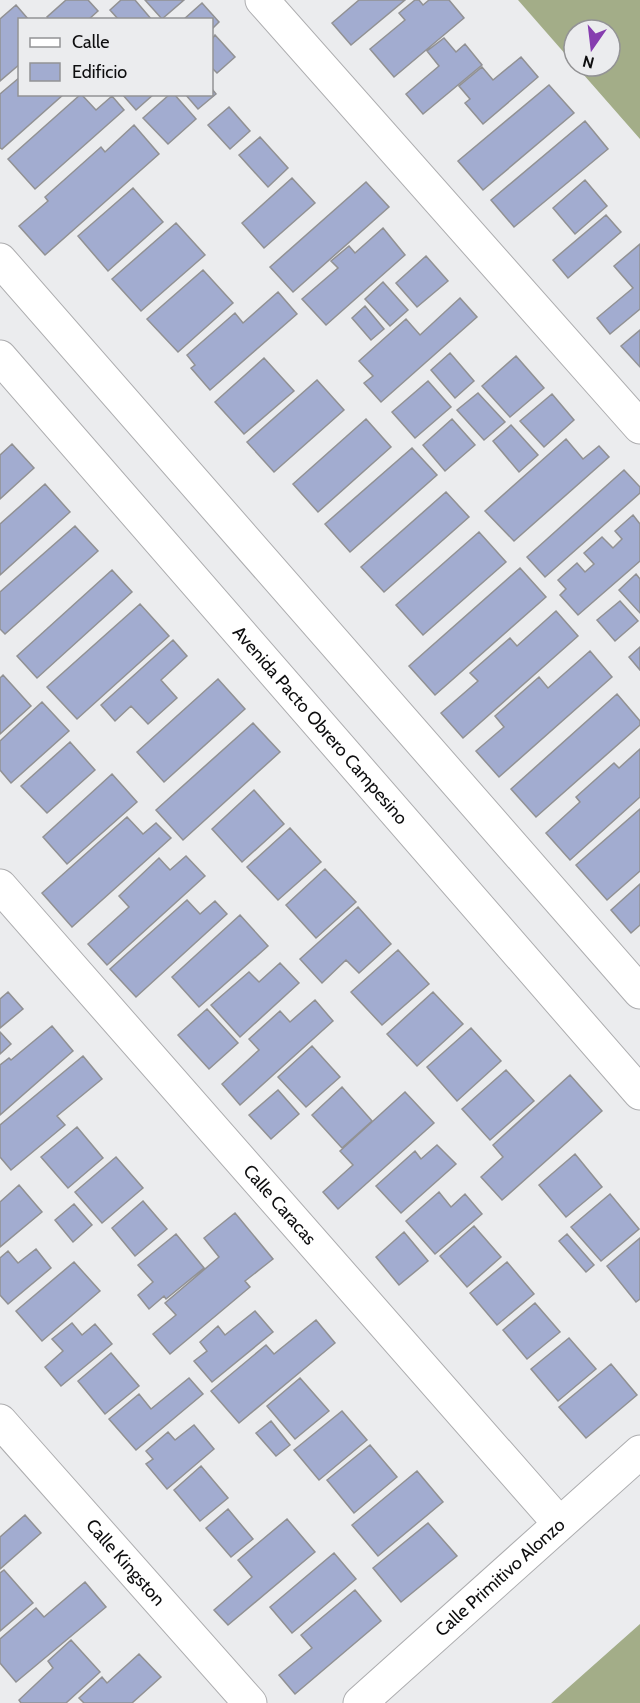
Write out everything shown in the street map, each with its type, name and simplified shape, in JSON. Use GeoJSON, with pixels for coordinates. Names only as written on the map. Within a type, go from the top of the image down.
{"type":"FeatureCollection","features":[{"type":"Feature","properties":{"kind":"street"},"geometry":{"type":"LineString","coordinates":[[262,0],[640,427]]}},
{"type":"Feature","properties":{"kind":"street"},"geometry":{"type":"LineString","coordinates":[[0,260],[640,992]]}},
{"type":"Feature","properties":{"kind":"street","name":"Avenida Pacto Obrero Campesino"},"geometry":{"type":"LineString","coordinates":[[0,357],[640,1093]]}},
{"type":"Feature","properties":{"kind":"street","name":"Calle Caracas"},"geometry":{"type":"LineString","coordinates":[[0,886],[559,1523]]}},
{"type":"Feature","properties":{"kind":"street","name":"Calle Kingston"},"geometry":{"type":"LineString","coordinates":[[0,1421],[250,1703]]}},
{"type":"Feature","properties":{"kind":"street","name":"Calle Primitivo Alonzo"},"geometry":{"type":"LineString","coordinates":[[360,1703],[640,1452]]}},
{"type":"Feature","properties":{"kind":"green space"},"geometry":{"type":"Polygon","coordinates":[[[518,0],[640,0],[640,139],[587,78],[622,78],[622,18],[562,18],[562,50],[518,0]]]}},
{"type":"Feature","properties":{"kind":"green space"},"geometry":{"type":"Polygon","coordinates":[[[640,1624],[640,1703],[551,1703],[640,1624]]]}},
{"type":"Feature","properties":{"kind":"building"},"geometry":{"type":"Polygon","coordinates":[[[66,0],[88,0],[98,11],[90,18],[47,17],[66,0]]]}},
{"type":"Feature","properties":{"kind":"building"},"geometry":{"type":"Polygon","coordinates":[[[121,0],[135,0],[150,18],[117,18],[110,10],[121,0]]]}},
{"type":"Feature","properties":{"kind":"building"},"geometry":{"type":"Polygon","coordinates":[[[145,0],[184,0],[163,18],[145,0]]]}},
{"type":"Feature","properties":{"kind":"building"},"geometry":{"type":"Polygon","coordinates":[[[359,0],[405,0],[351,45],[332,23],[359,0]]]}},
{"type":"Feature","properties":{"kind":"building"},"geometry":{"type":"Polygon","coordinates":[[[415,0],[419,0],[423,5],[429,0],[449,0],[464,18],[394,77],[370,49],[405,20],[399,13],[415,0]]]}},
{"type":"Feature","properties":{"kind":"building"},"geometry":{"type":"Polygon","coordinates":[[[202,3],[219,22],[213,28],[213,18],[185,18],[202,3]]]}},
{"type":"Feature","properties":{"kind":"building"},"geometry":{"type":"Polygon","coordinates":[[[16,5],[27,18],[18,18],[18,66],[0,81],[0,19],[16,5]]]}},
{"type":"Feature","properties":{"kind":"building"},"geometry":{"type":"Polygon","coordinates":[[[215,35],[235,57],[217,73],[213,69],[213,38],[215,35]]]}},
{"type":"Feature","properties":{"kind":"building"},"geometry":{"type":"Polygon","coordinates":[[[444,38],[456,52],[465,44],[482,65],[423,114],[406,94],[439,66],[427,51],[444,38]]]}},
{"type":"Feature","properties":{"kind":"building"},"geometry":{"type":"Polygon","coordinates":[[[521,57],[538,77],[483,124],[465,103],[470,99],[459,86],[482,67],[493,80],[521,57]]]}},
{"type":"Feature","properties":{"kind":"building"},"geometry":{"type":"Polygon","coordinates":[[[18,79],[18,96],[62,96],[2,149],[0,148],[0,94],[18,79]]]}},
{"type":"Feature","properties":{"kind":"building"},"geometry":{"type":"Polygon","coordinates":[[[549,85],[574,113],[483,190],[458,161],[549,85]]]}},
{"type":"Feature","properties":{"kind":"building"},"geometry":{"type":"Polygon","coordinates":[[[213,90],[216,94],[198,109],[187,96],[213,96],[213,90]]]}},
{"type":"Feature","properties":{"kind":"building"},"geometry":{"type":"Polygon","coordinates":[[[79,96],[83,96],[96,110],[112,96],[124,110],[35,189],[8,159],[79,96]]]}},
{"type":"Feature","properties":{"kind":"building"},"geometry":{"type":"Polygon","coordinates":[[[124,96],[152,96],[136,110],[124,96]]]}},
{"type":"Feature","properties":{"kind":"building"},"geometry":{"type":"Polygon","coordinates":[[[168,96],[176,96],[196,119],[168,144],[143,118],[168,96]]]}},
{"type":"Feature","properties":{"kind":"building"},"geometry":{"type":"Polygon","coordinates":[[[229,107],[250,131],[230,149],[208,125],[229,107]]]}},
{"type":"Feature","properties":{"kind":"building"},"geometry":{"type":"Polygon","coordinates":[[[585,121],[608,149],[514,227],[491,200],[585,121]]]}},
{"type":"Feature","properties":{"kind":"building"},"geometry":{"type":"Polygon","coordinates":[[[134,125],[159,154],[45,255],[19,226],[48,201],[45,197],[101,147],[105,152],[134,125]]]}},
{"type":"Feature","properties":{"kind":"building"},"geometry":{"type":"Polygon","coordinates":[[[260,137],[288,168],[268,187],[239,155],[260,137]]]}},
{"type":"Feature","properties":{"kind":"building"},"geometry":{"type":"Polygon","coordinates":[[[292,178],[315,203],[264,248],[242,223],[292,178]]]}},
{"type":"Feature","properties":{"kind":"building"},"geometry":{"type":"Polygon","coordinates":[[[585,180],[607,206],[575,234],[553,208],[585,180]]]}},
{"type":"Feature","properties":{"kind":"building"},"geometry":{"type":"Polygon","coordinates":[[[366,182],[389,207],[293,292],[270,267],[366,182]]]}},
{"type":"Feature","properties":{"kind":"building"},"geometry":{"type":"Polygon","coordinates":[[[133,188],[163,222],[108,271],[78,236],[133,188]]]}},
{"type":"Feature","properties":{"kind":"building"},"geometry":{"type":"Polygon","coordinates":[[[606,215],[621,232],[568,278],[553,260],[606,215]]]}},
{"type":"Feature","properties":{"kind":"building"},"geometry":{"type":"Polygon","coordinates":[[[176,223],[205,255],[141,311],[112,279],[176,223]]]}},
{"type":"Feature","properties":{"kind":"building"},"geometry":{"type":"Polygon","coordinates":[[[383,228],[405,255],[326,325],[302,299],[338,268],[331,261],[349,246],[355,253],[383,228]]]}},
{"type":"Feature","properties":{"kind":"building"},"geometry":{"type":"Polygon","coordinates":[[[640,244],[640,309],[610,334],[597,318],[633,288],[614,266],[640,244]]]}},
{"type":"Feature","properties":{"kind":"building"},"geometry":{"type":"Polygon","coordinates":[[[426,256],[448,281],[417,307],[396,283],[426,256]]]}},
{"type":"Feature","properties":{"kind":"building"},"geometry":{"type":"Polygon","coordinates":[[[203,270],[233,303],[178,352],[147,319],[203,270]]]}},
{"type":"Feature","properties":{"kind":"building"},"geometry":{"type":"Polygon","coordinates":[[[383,282],[408,310],[390,326],[365,299],[383,282]]]}},
{"type":"Feature","properties":{"kind":"building"},"geometry":{"type":"Polygon","coordinates":[[[278,292],[297,314],[210,390],[191,368],[195,365],[187,355],[235,313],[243,323],[278,292]]]}},
{"type":"Feature","properties":{"kind":"building"},"geometry":{"type":"Polygon","coordinates":[[[460,298],[477,317],[381,402],[364,383],[373,376],[359,361],[406,319],[420,335],[460,298]]]}},
{"type":"Feature","properties":{"kind":"building"},"geometry":{"type":"Polygon","coordinates":[[[365,306],[384,329],[371,340],[352,318],[365,306]]]}},
{"type":"Feature","properties":{"kind":"building"},"geometry":{"type":"Polygon","coordinates":[[[640,330],[640,367],[621,346],[640,330]]]}},
{"type":"Feature","properties":{"kind":"building"},"geometry":{"type":"Polygon","coordinates":[[[450,353],[474,381],[455,398],[431,370],[450,353]]]}},
{"type":"Feature","properties":{"kind":"building"},"geometry":{"type":"Polygon","coordinates":[[[516,356],[544,388],[510,417],[482,386],[516,356]]]}},
{"type":"Feature","properties":{"kind":"building"},"geometry":{"type":"Polygon","coordinates":[[[264,358],[294,391],[244,434],[215,402],[264,358]]]}},
{"type":"Feature","properties":{"kind":"building"},"geometry":{"type":"Polygon","coordinates":[[[317,380],[344,410],[274,472],[247,442],[317,380]]]}},
{"type":"Feature","properties":{"kind":"building"},"geometry":{"type":"Polygon","coordinates":[[[428,381],[451,407],[415,438],[392,412],[428,381]]]}},
{"type":"Feature","properties":{"kind":"building"},"geometry":{"type":"Polygon","coordinates":[[[478,393],[505,422],[484,440],[457,410],[478,393]]]}},
{"type":"Feature","properties":{"kind":"building"},"geometry":{"type":"Polygon","coordinates":[[[552,394],[574,420],[544,447],[520,421],[552,394]]]}},
{"type":"Feature","properties":{"kind":"building"},"geometry":{"type":"Polygon","coordinates":[[[366,419],[391,447],[318,512],[293,484],[366,419]]]}},
{"type":"Feature","properties":{"kind":"building"},"geometry":{"type":"Polygon","coordinates":[[[452,419],[475,445],[445,471],[423,445],[452,419]]]}},
{"type":"Feature","properties":{"kind":"building"},"geometry":{"type":"Polygon","coordinates":[[[511,425],[538,455],[519,472],[493,441],[511,425]]]}},
{"type":"Feature","properties":{"kind":"building"},"geometry":{"type":"Polygon","coordinates":[[[566,439],[583,459],[599,446],[609,457],[514,541],[485,511],[566,439]]]}},
{"type":"Feature","properties":{"kind":"building"},"geometry":{"type":"Polygon","coordinates":[[[12,444],[34,468],[0,499],[0,455],[12,444]]]}},
{"type":"Feature","properties":{"kind":"building"},"geometry":{"type":"Polygon","coordinates":[[[412,448],[437,475],[350,552],[325,524],[412,448]]]}},
{"type":"Feature","properties":{"kind":"building"},"geometry":{"type":"Polygon","coordinates":[[[624,470],[640,487],[640,493],[545,577],[527,557],[624,470]]]}},
{"type":"Feature","properties":{"kind":"building"},"geometry":{"type":"Polygon","coordinates":[[[45,484],[70,512],[0,575],[0,524],[45,484]]]}},
{"type":"Feature","properties":{"kind":"building"},"geometry":{"type":"Polygon","coordinates":[[[446,492],[469,517],[384,592],[361,567],[446,492]]]}},
{"type":"Feature","properties":{"kind":"building"},"geometry":{"type":"Polygon","coordinates":[[[633,515],[640,524],[640,561],[578,615],[560,595],[566,589],[558,580],[577,563],[585,572],[594,564],[584,553],[602,537],[613,548],[622,539],[615,531],[633,515]]]}},
{"type":"Feature","properties":{"kind":"building"},"geometry":{"type":"Polygon","coordinates":[[[75,526],[98,551],[5,634],[0,629],[0,592],[75,526]]]}},
{"type":"Feature","properties":{"kind":"building"},"geometry":{"type":"Polygon","coordinates":[[[479,532],[506,562],[423,635],[396,605],[479,532]]]}},
{"type":"Feature","properties":{"kind":"building"},"geometry":{"type":"Polygon","coordinates":[[[520,568],[546,597],[435,695],[409,666],[520,568]]]}},
{"type":"Feature","properties":{"kind":"building"},"geometry":{"type":"Polygon","coordinates":[[[112,570],[132,592],[37,678],[17,656],[112,570]]]}},
{"type":"Feature","properties":{"kind":"building"},"geometry":{"type":"Polygon","coordinates":[[[636,574],[640,579],[640,613],[619,590],[636,574]]]}},
{"type":"Feature","properties":{"kind":"building"},"geometry":{"type":"Polygon","coordinates":[[[620,601],[638,621],[615,641],[597,620],[620,601]]]}},
{"type":"Feature","properties":{"kind":"building"},"geometry":{"type":"Polygon","coordinates":[[[140,604],[169,636],[77,719],[47,687],[140,604]]]}},
{"type":"Feature","properties":{"kind":"building"},"geometry":{"type":"Polygon","coordinates":[[[556,611],[578,636],[463,738],[441,713],[478,681],[470,673],[510,638],[517,646],[556,611]]]}},
{"type":"Feature","properties":{"kind":"building"},"geometry":{"type":"Polygon","coordinates":[[[173,640],[187,656],[161,680],[177,698],[148,724],[131,706],[115,721],[101,705],[173,640]]]}},
{"type":"Feature","properties":{"kind":"building"},"geometry":{"type":"Polygon","coordinates":[[[640,647],[640,670],[629,657],[640,647]]]}},
{"type":"Feature","properties":{"kind":"building"},"geometry":{"type":"Polygon","coordinates":[[[590,651],[612,677],[499,777],[476,751],[504,727],[495,716],[539,677],[548,688],[590,651]]]}},
{"type":"Feature","properties":{"kind":"building"},"geometry":{"type":"Polygon","coordinates":[[[3,675],[31,706],[0,734],[0,678],[3,675]]]}},
{"type":"Feature","properties":{"kind":"building"},"geometry":{"type":"Polygon","coordinates":[[[218,679],[245,709],[164,782],[137,752],[218,679]]]}},
{"type":"Feature","properties":{"kind":"building"},"geometry":{"type":"Polygon","coordinates":[[[617,694],[640,721],[640,725],[536,817],[511,789],[617,694]]]}},
{"type":"Feature","properties":{"kind":"building"},"geometry":{"type":"Polygon","coordinates":[[[42,702],[69,731],[11,783],[0,770],[0,741],[42,702]]]}},
{"type":"Feature","properties":{"kind":"building"},"geometry":{"type":"Polygon","coordinates":[[[253,723],[280,752],[183,840],[156,810],[253,723]]]}},
{"type":"Feature","properties":{"kind":"building"},"geometry":{"type":"Polygon","coordinates":[[[70,742],[95,770],[47,813],[21,786],[70,742]]]}},
{"type":"Feature","properties":{"kind":"building"},"geometry":{"type":"Polygon","coordinates":[[[640,749],[640,797],[570,860],[546,833],[580,802],[576,797],[614,763],[619,768],[640,749]]]}},
{"type":"Feature","properties":{"kind":"building"},"geometry":{"type":"Polygon","coordinates":[[[112,774],[137,802],[67,864],[43,837],[112,774]]]}},
{"type":"Feature","properties":{"kind":"building"},"geometry":{"type":"Polygon","coordinates":[[[254,790],[284,824],[242,862],[212,829],[254,790]]]}},
{"type":"Feature","properties":{"kind":"building"},"geometry":{"type":"Polygon","coordinates":[[[640,809],[640,871],[607,900],[576,865],[640,809]]]}},
{"type":"Feature","properties":{"kind":"building"},"geometry":{"type":"Polygon","coordinates":[[[127,817],[143,834],[156,823],[171,838],[72,927],[42,893],[127,817]]]}},
{"type":"Feature","properties":{"kind":"building"},"geometry":{"type":"Polygon","coordinates":[[[290,828],[321,862],[278,900],[247,867],[290,828]]]}},
{"type":"Feature","properties":{"kind":"building"},"geometry":{"type":"Polygon","coordinates":[[[186,856],[205,876],[107,965],[88,944],[129,907],[119,896],[159,858],[170,870],[186,856]]]}},
{"type":"Feature","properties":{"kind":"building"},"geometry":{"type":"Polygon","coordinates":[[[325,869],[356,902],[316,938],[286,905],[325,869]]]}},
{"type":"Feature","properties":{"kind":"building"},"geometry":{"type":"Polygon","coordinates":[[[640,884],[640,925],[631,933],[611,910],[640,884]]]}},
{"type":"Feature","properties":{"kind":"building"},"geometry":{"type":"Polygon","coordinates":[[[187,900],[200,914],[215,901],[227,914],[136,997],[110,969],[187,900]]]}},
{"type":"Feature","properties":{"kind":"building"},"geometry":{"type":"Polygon","coordinates":[[[358,907],[391,944],[359,973],[346,960],[322,983],[300,959],[358,907]]]}},
{"type":"Feature","properties":{"kind":"building"},"geometry":{"type":"Polygon","coordinates":[[[240,915],[268,946],[199,1007],[172,977],[240,915]]]}},
{"type":"Feature","properties":{"kind":"building"},"geometry":{"type":"Polygon","coordinates":[[[398,950],[429,984],[382,1025],[351,992],[398,950]]]}},
{"type":"Feature","properties":{"kind":"building"},"geometry":{"type":"Polygon","coordinates":[[[280,963],[299,983],[240,1037],[211,1005],[249,972],[259,982],[280,963]]]}},
{"type":"Feature","properties":{"kind":"building"},"geometry":{"type":"Polygon","coordinates":[[[8,992],[23,1009],[0,1028],[0,999],[8,992]]]}},
{"type":"Feature","properties":{"kind":"building"},"geometry":{"type":"Polygon","coordinates":[[[433,992],[463,1024],[417,1066],[387,1034],[433,992]]]}},
{"type":"Feature","properties":{"kind":"building"},"geometry":{"type":"Polygon","coordinates":[[[315,1000],[333,1021],[240,1105],[222,1084],[259,1050],[249,1039],[280,1011],[290,1022],[315,1000]]]}},
{"type":"Feature","properties":{"kind":"building"},"geometry":{"type":"Polygon","coordinates":[[[207,1009],[238,1043],[209,1069],[178,1035],[207,1009]]]}},
{"type":"Feature","properties":{"kind":"building"},"geometry":{"type":"Polygon","coordinates":[[[52,1026],[73,1051],[0,1115],[0,1065],[9,1058],[11,1060],[52,1026]]]}},
{"type":"Feature","properties":{"kind":"building"},"geometry":{"type":"Polygon","coordinates":[[[471,1028],[501,1061],[457,1101],[427,1067],[471,1028]]]}},
{"type":"Feature","properties":{"kind":"building"},"geometry":{"type":"Polygon","coordinates":[[[0,1032],[11,1044],[0,1054],[0,1032]]]}},
{"type":"Feature","properties":{"kind":"building"},"geometry":{"type":"Polygon","coordinates":[[[312,1046],[340,1077],[306,1107],[278,1077],[312,1046]]]}},
{"type":"Feature","properties":{"kind":"building"},"geometry":{"type":"Polygon","coordinates":[[[83,1056],[102,1079],[57,1116],[65,1125],[11,1170],[0,1157],[0,1125],[83,1056]]]}},
{"type":"Feature","properties":{"kind":"building"},"geometry":{"type":"Polygon","coordinates":[[[506,1070],[534,1101],[490,1140],[462,1109],[506,1070]]]}},
{"type":"Feature","properties":{"kind":"building"},"geometry":{"type":"Polygon","coordinates":[[[570,1075],[602,1111],[502,1200],[481,1177],[503,1157],[493,1145],[570,1075]]]}},
{"type":"Feature","properties":{"kind":"building"},"geometry":{"type":"Polygon","coordinates":[[[342,1087],[372,1121],[342,1148],[312,1115],[342,1087]]]}},
{"type":"Feature","properties":{"kind":"building"},"geometry":{"type":"Polygon","coordinates":[[[278,1090],[299,1114],[271,1139],[249,1115],[278,1090]]]}},
{"type":"Feature","properties":{"kind":"building"},"geometry":{"type":"Polygon","coordinates":[[[405,1092],[434,1123],[338,1209],[323,1192],[353,1165],[340,1151],[405,1092]]]}},
{"type":"Feature","properties":{"kind":"building"},"geometry":{"type":"Polygon","coordinates":[[[77,1127],[103,1158],[68,1188],[41,1157],[77,1127]]]}},
{"type":"Feature","properties":{"kind":"building"},"geometry":{"type":"Polygon","coordinates":[[[437,1145],[456,1164],[401,1213],[376,1186],[415,1151],[421,1159],[437,1145]]]}},
{"type":"Feature","properties":{"kind":"building"},"geometry":{"type":"Polygon","coordinates":[[[575,1154],[602,1187],[566,1217],[539,1185],[575,1154]]]}},
{"type":"Feature","properties":{"kind":"building"},"geometry":{"type":"Polygon","coordinates":[[[116,1157],[143,1188],[102,1223],[75,1192],[116,1157]]]}},
{"type":"Feature","properties":{"kind":"building"},"geometry":{"type":"Polygon","coordinates":[[[19,1185],[42,1212],[0,1247],[0,1202],[19,1185]]]}},
{"type":"Feature","properties":{"kind":"building"},"geometry":{"type":"Polygon","coordinates":[[[439,1192],[451,1207],[465,1194],[482,1214],[435,1254],[406,1221],[439,1192]]]}},
{"type":"Feature","properties":{"kind":"building"},"geometry":{"type":"Polygon","coordinates":[[[610,1194],[639,1229],[601,1261],[571,1227],[610,1194]]]}},
{"type":"Feature","properties":{"kind":"building"},"geometry":{"type":"Polygon","coordinates":[[[143,1201],[167,1229],[135,1256],[112,1228],[143,1201]]]}},
{"type":"Feature","properties":{"kind":"building"},"geometry":{"type":"Polygon","coordinates":[[[74,1204],[92,1225],[73,1242],[55,1220],[74,1204]]]}},
{"type":"Feature","properties":{"kind":"building"},"geometry":{"type":"Polygon","coordinates":[[[235,1213],[273,1259],[245,1281],[250,1287],[170,1354],[153,1334],[176,1315],[165,1303],[219,1257],[204,1238],[235,1213]]]}},
{"type":"Feature","properties":{"kind":"building"},"geometry":{"type":"Polygon","coordinates":[[[474,1226],[501,1257],[467,1287],[440,1256],[474,1226]]]}},
{"type":"Feature","properties":{"kind":"building"},"geometry":{"type":"Polygon","coordinates":[[[404,1232],[428,1261],[399,1285],[376,1257],[404,1232]]]}},
{"type":"Feature","properties":{"kind":"building"},"geometry":{"type":"Polygon","coordinates":[[[176,1234],[204,1268],[166,1299],[164,1296],[149,1309],[138,1295],[153,1282],[138,1265],[176,1234]]]}},
{"type":"Feature","properties":{"kind":"building"},"geometry":{"type":"Polygon","coordinates":[[[567,1234],[594,1265],[586,1272],[559,1241],[567,1234]]]}},
{"type":"Feature","properties":{"kind":"building"},"geometry":{"type":"Polygon","coordinates":[[[640,1238],[640,1299],[636,1302],[607,1266],[640,1238]]]}},
{"type":"Feature","properties":{"kind":"building"},"geometry":{"type":"Polygon","coordinates":[[[36,1249],[51,1268],[8,1304],[0,1295],[0,1258],[8,1251],[18,1263],[36,1249]]]}},
{"type":"Feature","properties":{"kind":"building"},"geometry":{"type":"Polygon","coordinates":[[[74,1262],[100,1291],[42,1341],[16,1311],[74,1262]]]}},
{"type":"Feature","properties":{"kind":"building"},"geometry":{"type":"Polygon","coordinates":[[[507,1262],[534,1294],[497,1325],[470,1293],[507,1262]]]}},
{"type":"Feature","properties":{"kind":"building"},"geometry":{"type":"Polygon","coordinates":[[[535,1303],[560,1332],[527,1359],[503,1330],[535,1303]]]}},
{"type":"Feature","properties":{"kind":"building"},"geometry":{"type":"Polygon","coordinates":[[[255,1311],[273,1332],[212,1382],[194,1361],[207,1351],[200,1342],[218,1326],[225,1335],[255,1311]]]}},
{"type":"Feature","properties":{"kind":"building"},"geometry":{"type":"Polygon","coordinates":[[[316,1320],[335,1343],[239,1423],[211,1391],[266,1345],[274,1354],[316,1320]]]}},
{"type":"Feature","properties":{"kind":"building"},"geometry":{"type":"Polygon","coordinates":[[[72,1323],[82,1335],[95,1324],[112,1344],[61,1386],[45,1367],[63,1351],[52,1339],[72,1323]]]}},
{"type":"Feature","properties":{"kind":"building"},"geometry":{"type":"Polygon","coordinates":[[[569,1338],[596,1369],[558,1401],[531,1369],[569,1338]]]}},
{"type":"Feature","properties":{"kind":"building"},"geometry":{"type":"Polygon","coordinates":[[[111,1353],[139,1386],[105,1414],[78,1381],[111,1353]]]}},
{"type":"Feature","properties":{"kind":"building"},"geometry":{"type":"Polygon","coordinates":[[[611,1364],[637,1395],[586,1438],[559,1407],[611,1364]]]}},
{"type":"Feature","properties":{"kind":"building"},"geometry":{"type":"Polygon","coordinates":[[[189,1378],[203,1394],[136,1450],[109,1419],[139,1394],[151,1409],[189,1378]]]}},
{"type":"Feature","properties":{"kind":"building"},"geometry":{"type":"Polygon","coordinates":[[[300,1378],[329,1411],[295,1439],[267,1406],[300,1378]]]}},
{"type":"Feature","properties":{"kind":"building"},"geometry":{"type":"Polygon","coordinates":[[[342,1411],[367,1440],[319,1480],[294,1450],[342,1411]]]}},
{"type":"Feature","properties":{"kind":"building"},"geometry":{"type":"Polygon","coordinates":[[[271,1421],[290,1445],[276,1456],[256,1433],[271,1421]]]}},
{"type":"Feature","properties":{"kind":"building"},"geometry":{"type":"Polygon","coordinates":[[[194,1425],[214,1449],[167,1489],[146,1464],[153,1459],[146,1451],[168,1432],[175,1440],[194,1425]]]}},
{"type":"Feature","properties":{"kind":"building"},"geometry":{"type":"Polygon","coordinates":[[[370,1445],[397,1477],[354,1513],[327,1480],[370,1445]]]}},
{"type":"Feature","properties":{"kind":"building"},"geometry":{"type":"Polygon","coordinates":[[[201,1466],[228,1498],[200,1521],[174,1490],[201,1466]]]}},
{"type":"Feature","properties":{"kind":"building"},"geometry":{"type":"Polygon","coordinates":[[[417,1471],[443,1502],[378,1556],[352,1525],[417,1471]]]}},
{"type":"Feature","properties":{"kind":"building"},"geometry":{"type":"Polygon","coordinates":[[[228,1509],[253,1539],[231,1557],[206,1528],[228,1509]]]}},
{"type":"Feature","properties":{"kind":"building"},"geometry":{"type":"Polygon","coordinates":[[[25,1515],[41,1533],[0,1569],[0,1537],[25,1515]]]}},
{"type":"Feature","properties":{"kind":"building"},"geometry":{"type":"Polygon","coordinates":[[[287,1519],[315,1552],[228,1625],[214,1610],[252,1577],[238,1560],[287,1519]]]}},
{"type":"Feature","properties":{"kind":"building"},"geometry":{"type":"Polygon","coordinates":[[[428,1523],[457,1556],[401,1602],[373,1568],[428,1523]]]}},
{"type":"Feature","properties":{"kind":"building"},"geometry":{"type":"Polygon","coordinates":[[[334,1553],[356,1579],[292,1633],[270,1607],[334,1553]]]}},
{"type":"Feature","properties":{"kind":"building"},"geometry":{"type":"Polygon","coordinates":[[[4,1570],[33,1603],[0,1631],[0,1573],[4,1570]]]}},
{"type":"Feature","properties":{"kind":"building"},"geometry":{"type":"Polygon","coordinates":[[[85,1582],[106,1607],[16,1682],[0,1663],[0,1639],[36,1608],[44,1617],[85,1582]]]}},
{"type":"Feature","properties":{"kind":"building"},"geometry":{"type":"Polygon","coordinates":[[[355,1590],[381,1621],[295,1694],[279,1675],[312,1648],[301,1635],[355,1590]]]}},
{"type":"Feature","properties":{"kind":"building"},"geometry":{"type":"Polygon","coordinates":[[[71,1640],[100,1672],[66,1703],[21,1703],[19,1700],[53,1668],[48,1661],[71,1640]]]}},
{"type":"Feature","properties":{"kind":"building"},"geometry":{"type":"Polygon","coordinates":[[[139,1654],[161,1677],[132,1703],[84,1703],[79,1698],[102,1677],[107,1683],[139,1654]]]}}]}
